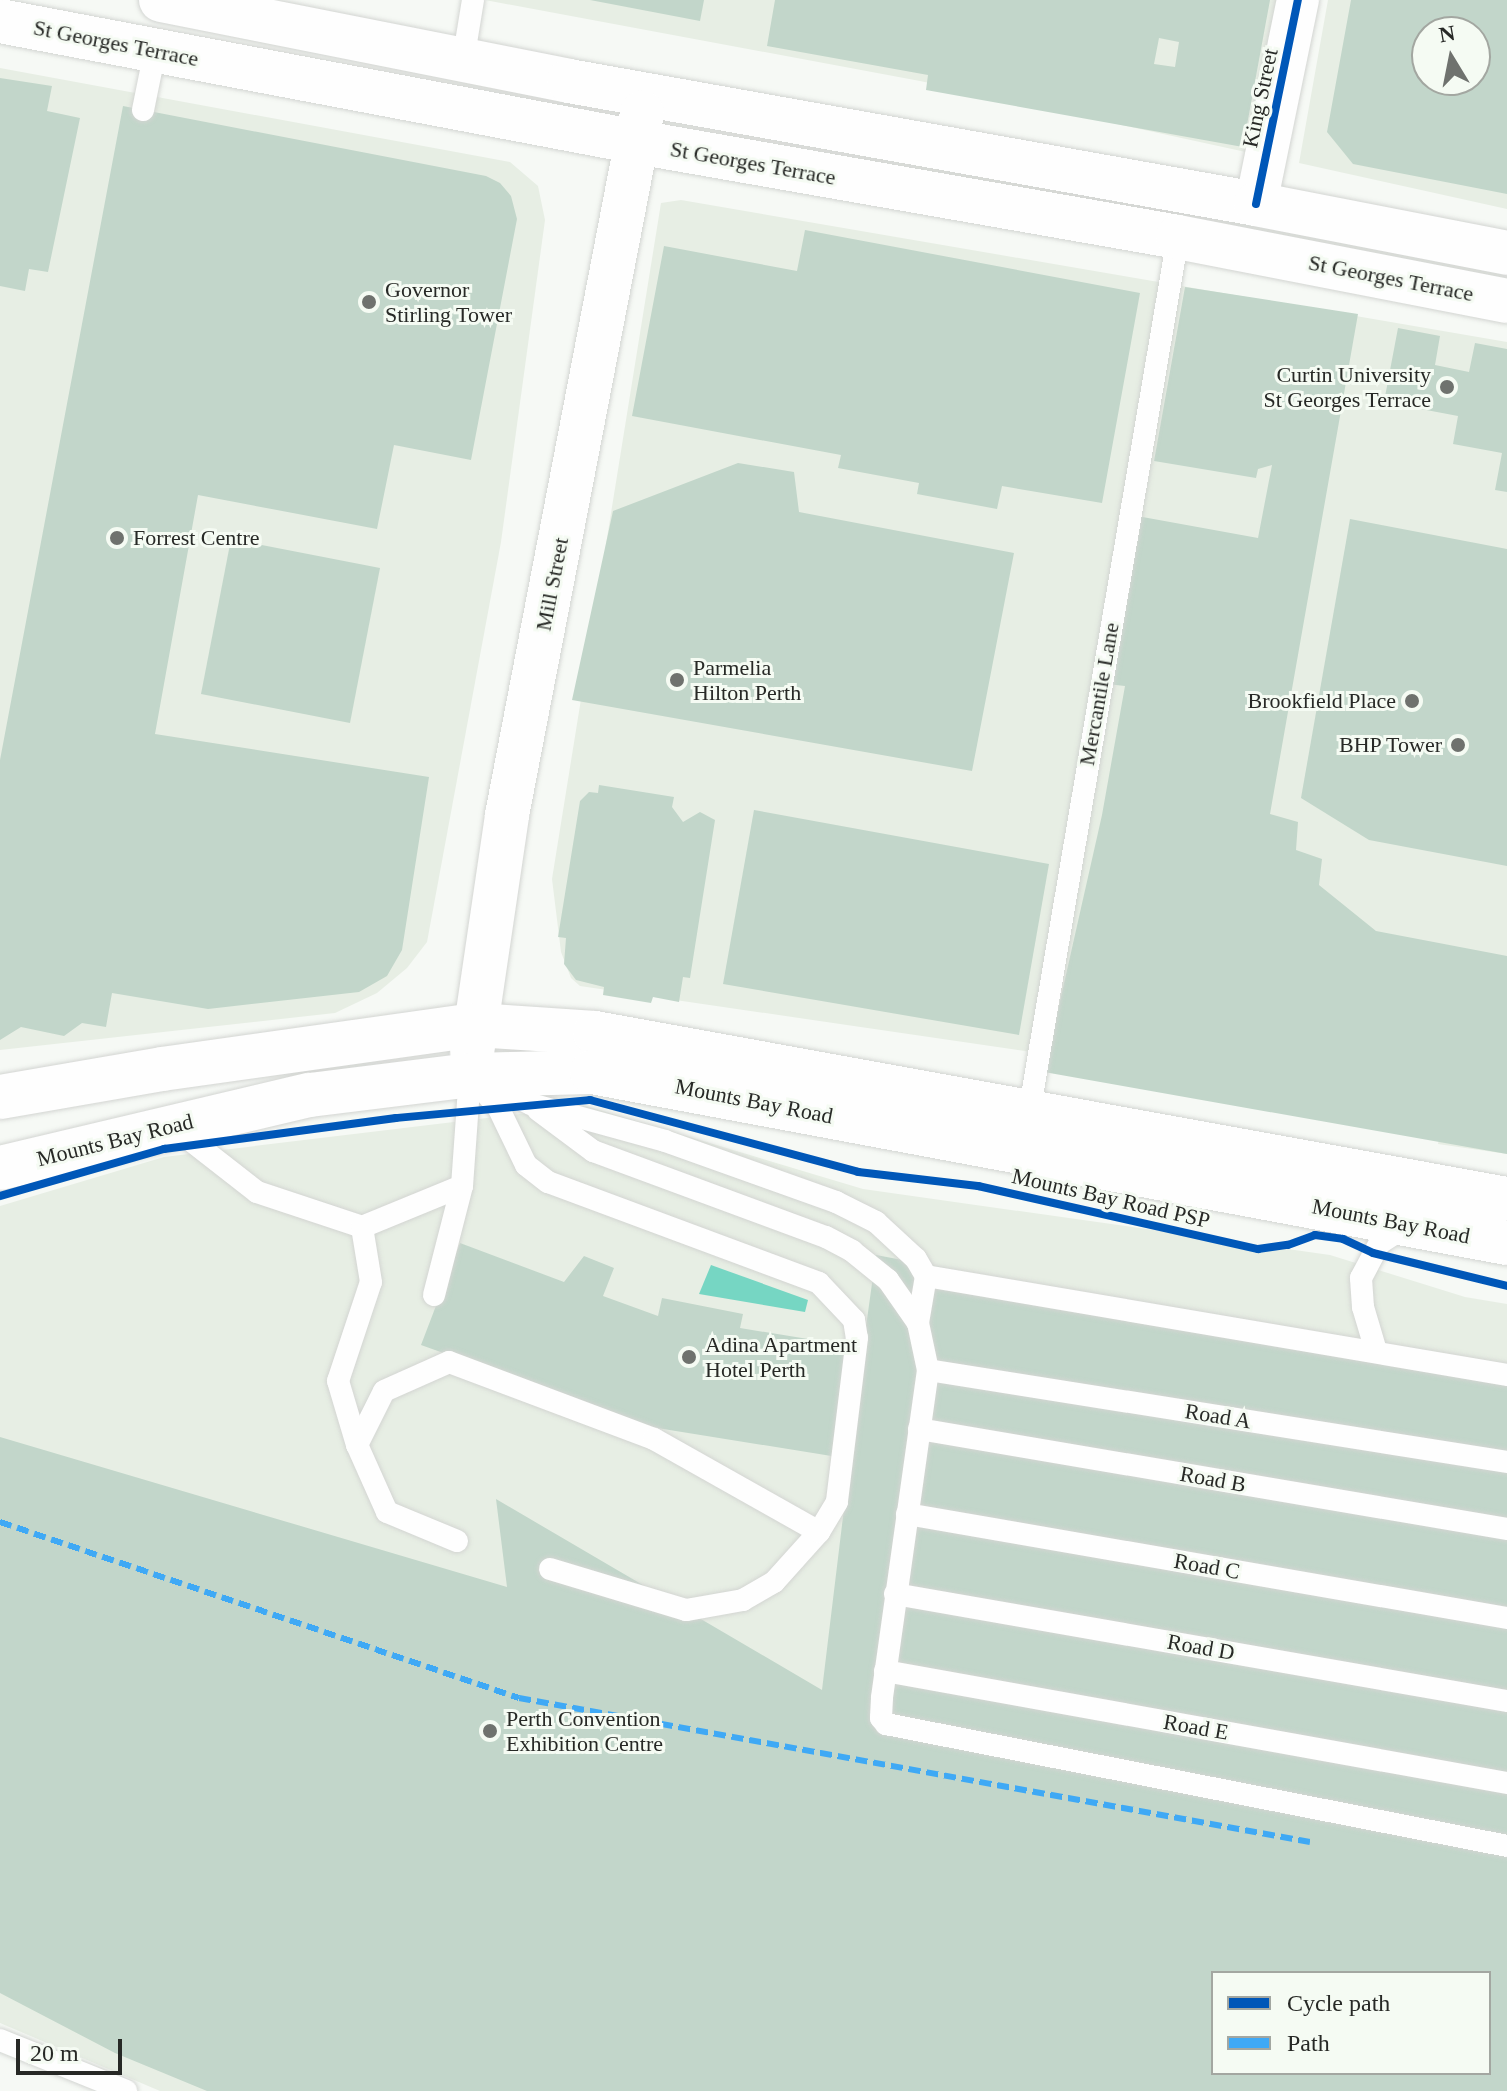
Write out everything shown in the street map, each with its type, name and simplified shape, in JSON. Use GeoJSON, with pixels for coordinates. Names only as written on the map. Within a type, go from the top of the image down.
{"type":"FeatureCollection","features":[{"type":"Feature","properties":{"kind":"main road"},"geometry":{"type":"LineString","coordinates":[[161,0],[463,61],[1256,204],[1507,253]]}},
{"type":"Feature","properties":{"kind":"main road","name":"St Georges Terrace"},"geometry":{"type":"LineString","coordinates":[[0,21],[637,142],[1178,237],[1507,301]]}},
{"type":"Feature","properties":{"kind":"main road","name":"Mill Street"},"geometry":{"type":"LineString","coordinates":[[470,1075],[507,815],[645,95]]}},
{"type":"Feature","properties":{"kind":"main road","name":"Mounts Bay Road"},"geometry":{"type":"LineString","coordinates":[[0,1097],[162,1069],[476,1025],[595,1033],[1029,1109],[1507,1199]]}},
{"type":"Feature","properties":{"kind":"main road","name":"Mounts Bay Road"},"geometry":{"type":"LineString","coordinates":[[0,1168],[171,1125],[310,1095],[470,1075],[592,1072],[1507,1243]]}},
{"type":"Feature","properties":{"kind":"street","name":"King Street"},"geometry":{"type":"LineString","coordinates":[[1256,204],[1298,0]]}},
{"type":"Feature","properties":{"kind":"lane"},"geometry":{"type":"LineString","coordinates":[[463,61],[473,0]]}},
{"type":"Feature","properties":{"kind":"lane"},"geometry":{"type":"LineString","coordinates":[[143,110],[155,51]]}},
{"type":"Feature","properties":{"kind":"lane","name":"Mercantile Lane"},"geometry":{"type":"LineString","coordinates":[[1023,1152],[1178,237]]}},
{"type":"Feature","properties":{"kind":"lane"},"geometry":{"type":"LineString","coordinates":[[470,1075],[531,1104],[665,1141],[847,1207],[891,1234],[916,1259],[926,1276],[918,1323],[928,1370],[895,1594],[881,1718],[894,1727],[1507,1846]]}},
{"type":"Feature","properties":{"kind":"lane"},"geometry":{"type":"LineString","coordinates":[[434,1295],[462,1186],[470,1075]]}},
{"type":"Feature","properties":{"kind":"lane"},"geometry":{"type":"LineString","coordinates":[[470,1075],[498,1107],[526,1165],[548,1182],[819,1283],[854,1320],[857,1338],[837,1502],[819,1532],[774,1582],[743,1600],[686,1610],[550,1569]]}},
{"type":"Feature","properties":{"kind":"lane"},"geometry":{"type":"LineString","coordinates":[[531,1104],[593,1151],[826,1237],[852,1251],[888,1280],[918,1323]]}},
{"type":"Feature","properties":{"kind":"lane"},"geometry":{"type":"LineString","coordinates":[[171,1125],[257,1192],[362,1227],[462,1186]]}},
{"type":"Feature","properties":{"kind":"lane"},"geometry":{"type":"LineString","coordinates":[[1376,1351],[1363,1307],[1361,1278],[1380,1243],[1409,1225]]}},
{"type":"Feature","properties":{"kind":"lane"},"geometry":{"type":"LineString","coordinates":[[362,1227],[371,1282],[338,1381],[357,1445],[387,1512],[457,1541]]}},
{"type":"Feature","properties":{"kind":"lane"},"geometry":{"type":"LineString","coordinates":[[926,1276],[1507,1375]]}},
{"type":"Feature","properties":{"kind":"lane"},"geometry":{"type":"LineString","coordinates":[[357,1445],[384,1391],[449,1362],[654,1439],[819,1532]]}},
{"type":"Feature","properties":{"kind":"lane","name":"Road A"},"geometry":{"type":"LineString","coordinates":[[928,1370],[1507,1462]]}},
{"type":"Feature","properties":{"kind":"lane","name":"Road B"},"geometry":{"type":"LineString","coordinates":[[919,1429],[1507,1529]]}},
{"type":"Feature","properties":{"kind":"lane","name":"Road C"},"geometry":{"type":"LineString","coordinates":[[907,1514],[1507,1618]]}},
{"type":"Feature","properties":{"kind":"lane","name":"Road D"},"geometry":{"type":"LineString","coordinates":[[895,1594],[1507,1701]]}},
{"type":"Feature","properties":{"kind":"lane","name":"Road E"},"geometry":{"type":"LineString","coordinates":[[885,1671],[1507,1783]]}},
{"type":"Feature","properties":{"kind":"lane"},"geometry":{"type":"LineString","coordinates":[[0,2040],[126,2091]]}},
{"type":"Feature","properties":{"kind":"shaded area"},"geometry":{"type":"Polygon","coordinates":[[[485,0],[1284,0],[1255,154],[920,81],[485,0]]]}},
{"type":"Feature","properties":{"kind":"shaded area"},"geometry":{"type":"Polygon","coordinates":[[[1328,0],[1507,0],[1507,209],[1299,163],[1328,0]]]}},
{"type":"Feature","properties":{"kind":"shaded area"},"geometry":{"type":"Polygon","coordinates":[[[0,68],[510,162],[538,186],[545,220],[501,542],[427,942],[407,968],[377,993],[335,1013],[0,1050],[0,68]]]}},
{"type":"Feature","properties":{"kind":"shaded area"},"geometry":{"type":"Polygon","coordinates":[[[681,200],[1507,342],[1507,1154],[1438,1144],[1442,1125],[1025,1051],[580,986],[571,978],[561,952],[552,879],[661,203],[681,200]]]}},
{"type":"Feature","properties":{"kind":"shaded area"},"geometry":{"type":"Polygon","coordinates":[[[586,1106],[863,1189],[1330,1255],[1465,1297],[1507,1304],[1507,2091],[160,2091],[0,2023],[0,1206],[164,1157],[586,1106]]]}},
{"type":"Feature","properties":{"kind":"shaded area"},"geometry":{"type":"Polygon","coordinates":[[[711,1265],[808,1300],[805,1312],[699,1294],[711,1265]]]}},
{"type":"Feature","properties":{"kind":"building"},"geometry":{"type":"Polygon","coordinates":[[[590,0],[704,0],[700,21],[590,0]]]}},
{"type":"Feature","properties":{"kind":"building"},"geometry":{"type":"Polygon","coordinates":[[[775,0],[1270,0],[1243,147],[926,90],[928,75],[767,46],[775,0]],[[1159,38],[1154,64],[1175,67],[1179,42],[1159,38]]]}},
{"type":"Feature","properties":{"kind":"building"},"geometry":{"type":"Polygon","coordinates":[[[1351,0],[1507,0],[1507,194],[1353,164],[1327,132],[1351,0]]]}},
{"type":"Feature","properties":{"kind":"building"},"geometry":{"type":"Polygon","coordinates":[[[0,78],[52,86],[47,111],[80,118],[48,272],[29,269],[25,291],[0,286],[0,78]]]}},
{"type":"Feature","properties":{"kind":"building"},"geometry":{"type":"Polygon","coordinates":[[[123,106],[486,176],[500,183],[511,196],[517,219],[471,460],[394,445],[377,529],[198,495],[155,734],[429,777],[402,950],[387,976],[359,992],[208,1009],[112,993],[106,1027],[82,1023],[64,1036],[21,1027],[0,1040],[0,760],[123,106]]]}},
{"type":"Feature","properties":{"kind":"building"},"geometry":{"type":"Polygon","coordinates":[[[805,230],[1140,293],[1102,503],[1002,486],[997,509],[917,494],[919,483],[838,468],[841,455],[632,416],[664,246],[797,271],[805,230]]]}},
{"type":"Feature","properties":{"kind":"building"},"geometry":{"type":"Polygon","coordinates":[[[1185,287],[1358,314],[1270,814],[1298,822],[1296,850],[1322,859],[1319,885],[1376,931],[1507,956],[1507,1154],[1044,1072],[1102,815],[1125,686],[1107,684],[1137,516],[1258,538],[1272,465],[1258,469],[1256,478],[1154,461],[1185,287]]]}},
{"type":"Feature","properties":{"kind":"building","name":"Curtin University St Georges Terrace"},"geometry":{"type":"Polygon","coordinates":[[[1398,328],[1440,336],[1435,365],[1469,372],[1475,343],[1507,349],[1507,492],[1495,490],[1502,453],[1453,444],[1458,416],[1384,402],[1398,328]]]}},
{"type":"Feature","properties":{"kind":"building","name":"Parmelia Hilton Perth"},"geometry":{"type":"Polygon","coordinates":[[[738,463],[794,472],[799,512],[1014,553],[972,771],[572,700],[613,511],[738,463]]]}},
{"type":"Feature","properties":{"kind":"building","name":"Brookfield Place"},"geometry":{"type":"Polygon","coordinates":[[[1350,519],[1507,549],[1507,866],[1369,840],[1301,798],[1350,519]]]}},
{"type":"Feature","properties":{"kind":"building"},"geometry":{"type":"Polygon","coordinates":[[[231,539],[380,568],[350,723],[201,694],[231,539]]]}},
{"type":"Feature","properties":{"kind":"building"},"geometry":{"type":"Polygon","coordinates":[[[599,785],[674,797],[672,807],[683,822],[700,812],[715,820],[690,978],[683,977],[679,1002],[653,997],[651,1003],[603,995],[604,987],[576,980],[564,964],[566,938],[558,937],[580,801],[589,792],[598,793],[599,785]]]}},
{"type":"Feature","properties":{"kind":"building"},"geometry":{"type":"Polygon","coordinates":[[[754,810],[1049,864],[1019,1035],[723,984],[754,810]]]}},
{"type":"Feature","properties":{"kind":"building","name":"Perth Convention Exhibition Centre"},"geometry":{"type":"Polygon","coordinates":[[[460,1243],[564,1282],[584,1256],[614,1268],[603,1296],[658,1316],[662,1298],[743,1314],[740,1328],[863,1348],[876,1255],[1507,1374],[1507,2091],[207,2091],[115,2053],[0,1993],[0,1437],[507,1587],[496,1499],[822,1690],[850,1459],[651,1427],[421,1345],[460,1243]]]}},
{"type":"Feature","properties":{"kind":"marked path"},"geometry":{"type":"LineString","coordinates":[[0,1522],[519,1698],[1310,1842]]}},
{"type":"Feature","properties":{"kind":"cycle path"},"geometry":{"type":"LineString","coordinates":[[1256,204],[1298,0]]}},
{"type":"Feature","properties":{"kind":"cycle path","name":"Mounts Bay Road PSP"},"geometry":{"type":"LineString","coordinates":[[0,1196],[164,1149],[396,1118],[590,1100],[858,1172],[978,1186],[1258,1249],[1288,1245],[1315,1235],[1343,1239],[1373,1253],[1507,1286]]}},
{"type":"Feature","properties":{"kind":"place","name":"Governor Stirling Tower"},"geometry":{"type":"Point","coordinates":[369,302]}},
{"type":"Feature","properties":{"kind":"place","name":"Curtin University St Georges Terrace"},"geometry":{"type":"Point","coordinates":[1447,387]}},
{"type":"Feature","properties":{"kind":"place","name":"Forrest Centre"},"geometry":{"type":"Point","coordinates":[117,538]}},
{"type":"Feature","properties":{"kind":"place","name":"Parmelia Hilton Perth"},"geometry":{"type":"Point","coordinates":[677,680]}},
{"type":"Feature","properties":{"kind":"place","name":"Brookfield Place"},"geometry":{"type":"Point","coordinates":[1412,701]}},
{"type":"Feature","properties":{"kind":"place","name":"BHP Tower"},"geometry":{"type":"Point","coordinates":[1458,745]}},
{"type":"Feature","properties":{"kind":"place","name":"Adina Apartment Hotel Perth"},"geometry":{"type":"Point","coordinates":[689,1357]}},
{"type":"Feature","properties":{"kind":"place","name":"Perth Convention Exhibition Centre"},"geometry":{"type":"Point","coordinates":[490,1731]}}]}
